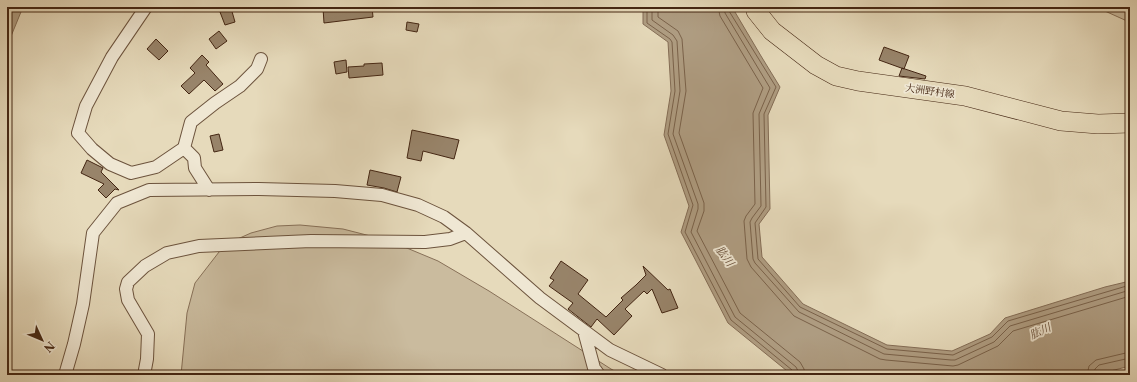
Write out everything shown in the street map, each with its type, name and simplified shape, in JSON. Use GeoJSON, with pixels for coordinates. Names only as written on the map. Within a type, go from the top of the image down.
{"type":"FeatureCollection","features":[{"type":"Feature","properties":{"kind":"main road","name":"大洲野村線"},"geometry":{"type":"LineString","coordinates":[[755,7],[756,11],[772,31],[816,65],[836,76],[858,81],[965,96],[1061,121],[1098,124],[1130,124]]}},
{"type":"Feature","properties":{"kind":"street"},"geometry":{"type":"LineString","coordinates":[[146,7],[112,57],[86,106],[78,133],[92,149],[110,164],[131,173],[156,167],[184,148],[191,122],[240,86],[257,69],[261,59]]}},
{"type":"Feature","properties":{"kind":"street"},"geometry":{"type":"LineString","coordinates":[[184,148],[194,158],[195,168],[208,190]]}},
{"type":"Feature","properties":{"kind":"street"},"geometry":{"type":"LineString","coordinates":[[65,375],[83,304],[93,233],[118,203],[149,190],[335,191],[382,195],[418,205],[444,217],[466,233],[540,298],[610,350],[662,375]]}},
{"type":"Feature","properties":{"kind":"street"},"geometry":{"type":"LineString","coordinates":[[144,375],[147,359],[148,334],[128,300],[126,289],[128,282],[145,266],[167,253],[199,246],[303,241],[425,242],[450,239],[466,233]]}},
{"type":"Feature","properties":{"kind":"street"},"geometry":{"type":"LineString","coordinates":[[584,331],[594,368],[599,375]]}},
{"type":"Feature","properties":{"kind":"shaded area"},"geometry":{"type":"Polygon","coordinates":[[[1096,7],[1130,7],[1130,22],[1127,21],[1096,7]]]}},
{"type":"Feature","properties":{"kind":"shaded area"},"geometry":{"type":"Polygon","coordinates":[[[300,225],[343,229],[390,241],[438,261],[489,291],[622,375],[181,375],[187,313],[195,283],[219,252],[233,241],[251,233],[277,226],[300,225]]]}},
{"type":"Feature","properties":{"kind":"water"},"geometry":{"type":"Polygon","coordinates":[[[7,7],[23,7],[7,46],[7,7]]]}},
{"type":"Feature","properties":{"kind":"water","name":"肱川"},"geometry":{"type":"Polygon","coordinates":[[[643,7],[732,7],[780,87],[768,115],[770,209],[759,224],[762,257],[803,304],[887,345],[952,351],[990,334],[1005,318],[1105,287],[1130,281],[1130,366],[1095,375],[792,375],[728,323],[681,232],[689,206],[664,135],[671,91],[668,42],[643,24],[643,7]]]}},
{"type":"Feature","properties":{"kind":"building"},"geometry":{"type":"Polygon","coordinates":[[[372,7],[373,17],[324,23],[323,8],[372,7]]]}},
{"type":"Feature","properties":{"kind":"building"},"geometry":{"type":"Polygon","coordinates":[[[231,8],[235,22],[225,25],[220,12],[231,8]]]}},
{"type":"Feature","properties":{"kind":"building"},"geometry":{"type":"Polygon","coordinates":[[[407,22],[419,24],[417,32],[406,30],[407,22]]]}},
{"type":"Feature","properties":{"kind":"building"},"geometry":{"type":"Polygon","coordinates":[[[219,31],[227,41],[216,49],[209,39],[219,31]]]}},
{"type":"Feature","properties":{"kind":"building"},"geometry":{"type":"Polygon","coordinates":[[[156,39],[168,51],[159,60],[147,49],[156,39]]]}},
{"type":"Feature","properties":{"kind":"building"},"geometry":{"type":"Polygon","coordinates":[[[884,47],[909,56],[904,69],[879,60],[884,47]]]}},
{"type":"Feature","properties":{"kind":"building"},"geometry":{"type":"Polygon","coordinates":[[[202,55],[209,62],[206,65],[223,84],[215,91],[204,80],[189,94],[181,86],[195,73],[190,68],[202,55]]]}},
{"type":"Feature","properties":{"kind":"building"},"geometry":{"type":"Polygon","coordinates":[[[346,60],[347,72],[336,74],[334,62],[346,60]]]}},
{"type":"Feature","properties":{"kind":"building"},"geometry":{"type":"Polygon","coordinates":[[[382,63],[383,75],[349,78],[348,67],[382,63]]]}},
{"type":"Feature","properties":{"kind":"building"},"geometry":{"type":"Polygon","coordinates":[[[902,68],[926,76],[925,79],[899,76],[902,68]]]}},
{"type":"Feature","properties":{"kind":"building"},"geometry":{"type":"Polygon","coordinates":[[[412,130],[459,140],[454,159],[423,151],[421,161],[407,158],[412,130]]]}},
{"type":"Feature","properties":{"kind":"building"},"geometry":{"type":"Polygon","coordinates":[[[219,134],[223,150],[214,152],[210,136],[219,134]]]}},
{"type":"Feature","properties":{"kind":"building"},"geometry":{"type":"Polygon","coordinates":[[[87,160],[103,168],[101,172],[119,190],[115,189],[106,198],[98,190],[104,184],[81,173],[87,160]]]}},
{"type":"Feature","properties":{"kind":"building"},"geometry":{"type":"Polygon","coordinates":[[[370,170],[401,177],[397,192],[367,185],[370,170]]]}},
{"type":"Feature","properties":{"kind":"building"},"geometry":{"type":"Polygon","coordinates":[[[561,261],[588,280],[578,294],[606,317],[623,300],[621,298],[646,275],[643,266],[668,290],[670,289],[678,308],[662,313],[652,289],[647,294],[644,291],[625,309],[632,316],[614,335],[597,319],[591,327],[568,309],[573,303],[549,286],[554,280],[550,278],[561,261]]]}}]}
